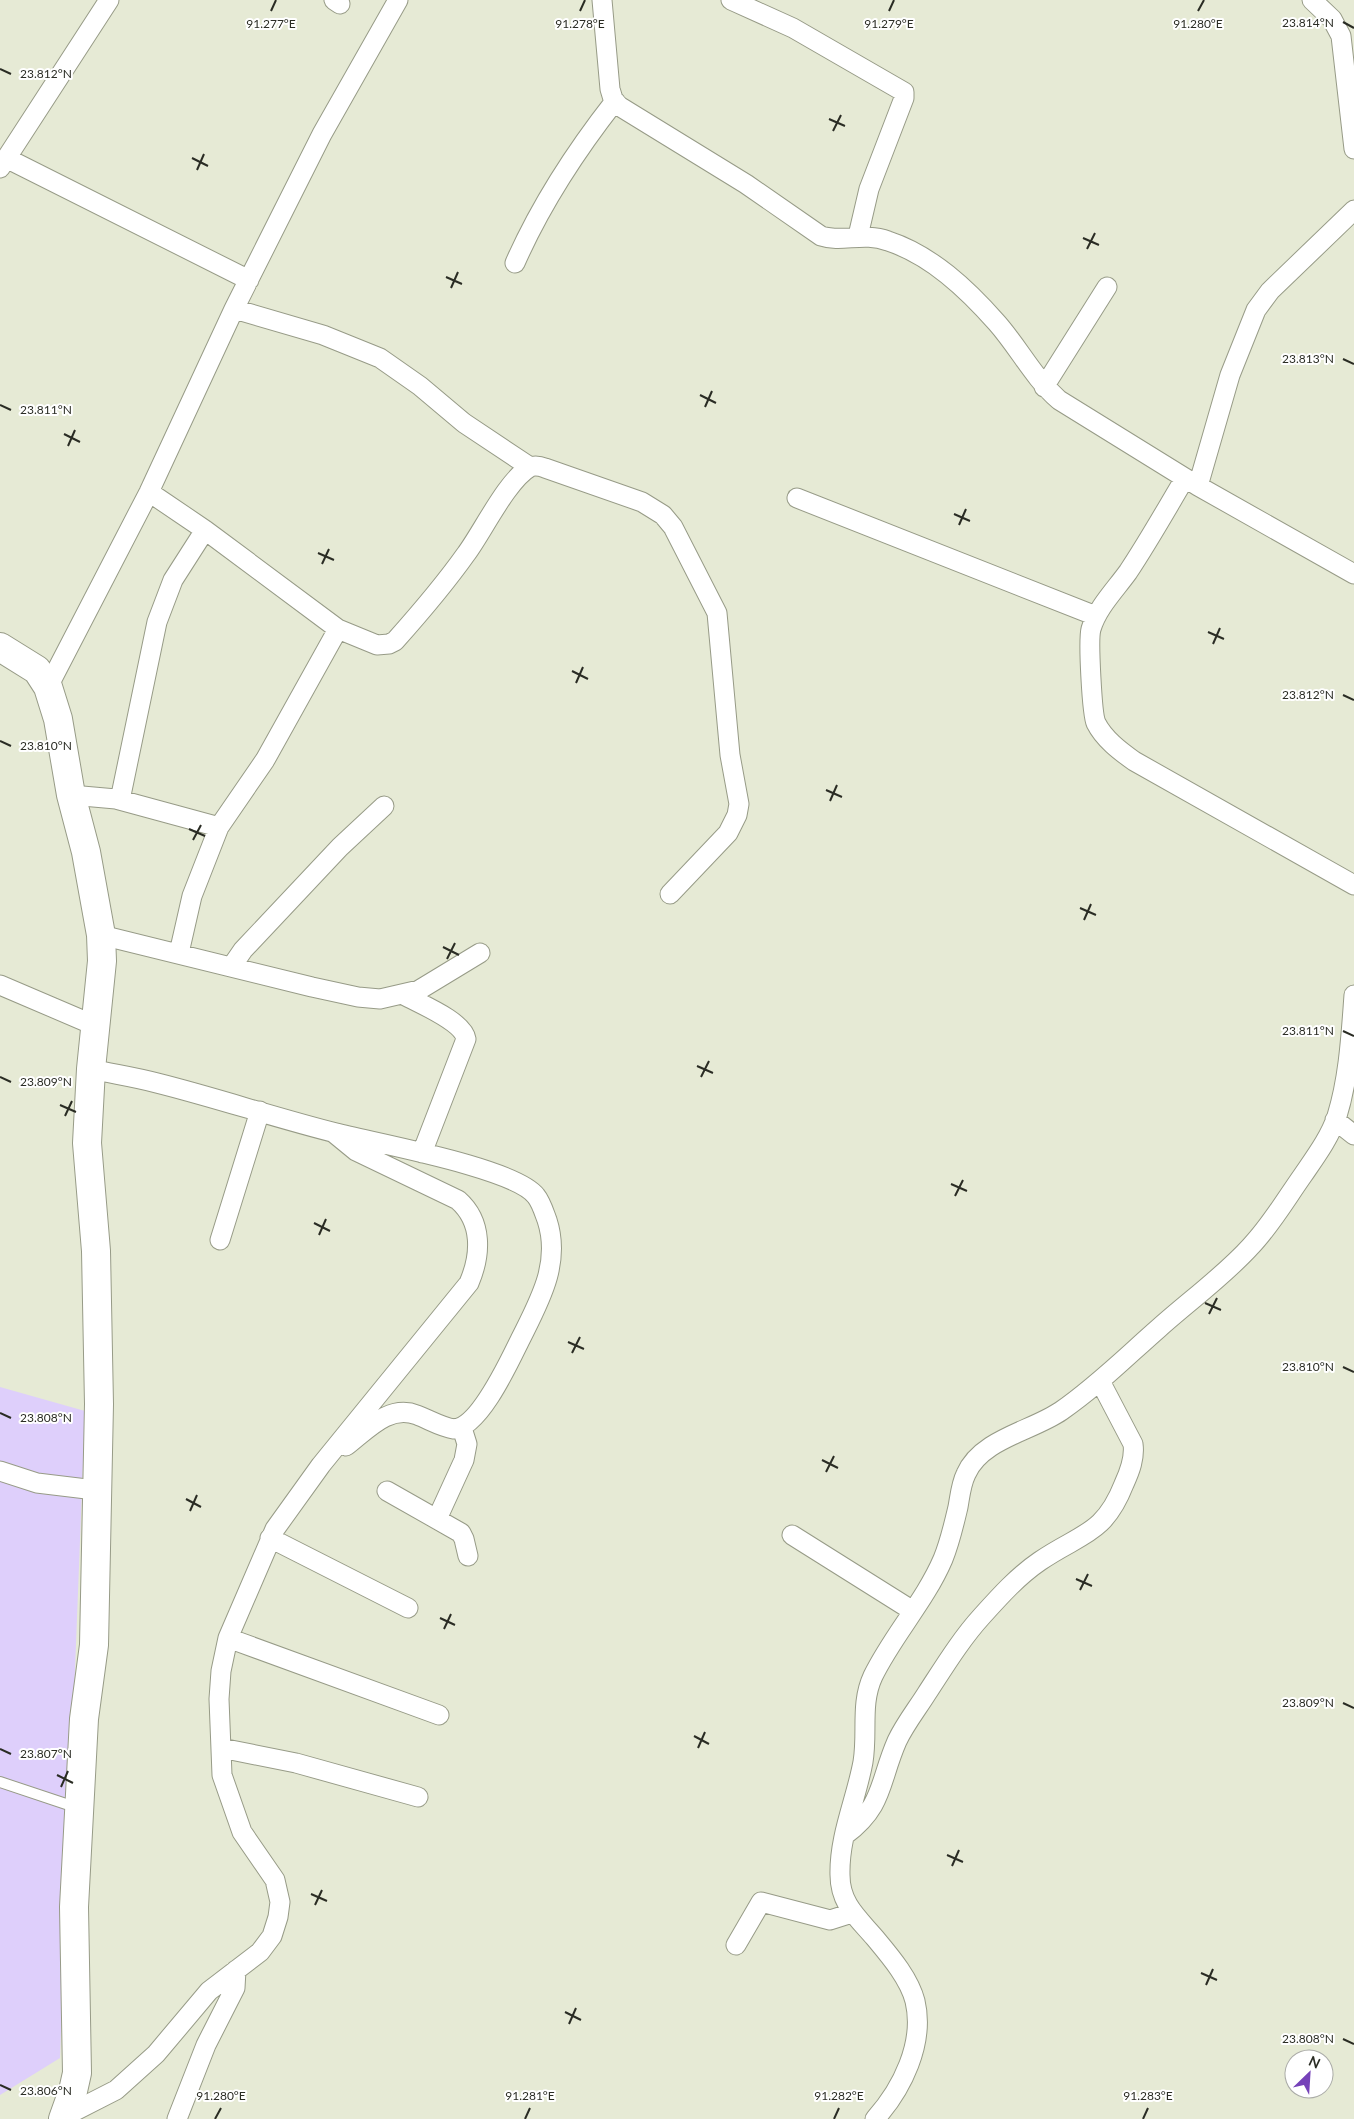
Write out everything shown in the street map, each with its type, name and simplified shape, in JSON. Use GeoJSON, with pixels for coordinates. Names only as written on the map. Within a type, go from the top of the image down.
{"type":"FeatureCollection","features":[{"type":"Feature","properties":{"kind":"street"},"geometry":{"type":"LineString","coordinates":[[109,0],[3,163],[250,280]]}},
{"type":"Feature","properties":{"kind":"street"},"geometry":{"type":"LineString","coordinates":[[48,687],[149,492],[234,309],[322,134],[398,0]]}},
{"type":"Feature","properties":{"kind":"street"},"geometry":{"type":"LineString","coordinates":[[602,0],[610,89],[615,102],[625,110],[746,184],[809,230],[830,239],[858,236],[875,237],[896,244],[946,273],[997,323],[1044,387],[1074,410],[1192,482],[1354,574]]}},
{"type":"Feature","properties":{"kind":"street"},"geometry":{"type":"LineString","coordinates":[[731,0],[793,28],[904,92],[904,98],[869,189],[858,236]]}},
{"type":"Feature","properties":{"kind":"street"},"geometry":{"type":"LineString","coordinates":[[1312,0],[1332,19],[1342,36],[1354,149]]}},
{"type":"Feature","properties":{"kind":"street"},"geometry":{"type":"LineString","coordinates":[[515,263],[532,225],[562,174],[615,102]]}},
{"type":"Feature","properties":{"kind":"street"},"geometry":{"type":"LineString","coordinates":[[1354,210],[1270,291],[1256,310],[1230,375],[1192,482],[1096,616],[1090,634],[1094,716],[1096,724],[1110,741],[1134,761],[1354,885]]}},
{"type":"Feature","properties":{"kind":"street"},"geometry":{"type":"LineString","coordinates":[[1044,387],[1107,287]]}},
{"type":"Feature","properties":{"kind":"street"},"geometry":{"type":"LineString","coordinates":[[234,309],[323,335],[380,358],[420,386],[464,423],[530,467]]}},
{"type":"Feature","properties":{"kind":"street"},"geometry":{"type":"LineString","coordinates":[[149,492],[205,530],[338,629],[377,645],[389,644],[395,641],[435,596],[468,552],[487,519],[510,488],[530,467],[537,466],[623,494],[642,502],[663,515],[673,527],[717,614],[730,755],[739,804],[737,815],[728,832],[670,894]]}},
{"type":"Feature","properties":{"kind":"street"},"geometry":{"type":"LineString","coordinates":[[797,498],[1096,616]]}},
{"type":"Feature","properties":{"kind":"street"},"geometry":{"type":"LineString","coordinates":[[120,800],[157,622],[173,580],[205,530]]}},
{"type":"Feature","properties":{"kind":"street"},"geometry":{"type":"LineString","coordinates":[[179,953],[192,896],[219,827],[265,760],[338,629]]}},
{"type":"Feature","properties":{"kind":"street"},"geometry":{"type":"LineString","coordinates":[[0,648],[36,670],[48,687],[58,719],[71,794],[86,852],[101,935],[102,961],[91,1069],[87,1143],[96,1251],[98,1404],[95,1490],[94,1645],[84,1719],[74,1907],[77,2073],[64,2118]]}},
{"type":"Feature","properties":{"kind":"street"},"geometry":{"type":"LineString","coordinates":[[71,794],[120,800],[219,827]]}},
{"type":"Feature","properties":{"kind":"street"},"geometry":{"type":"LineString","coordinates":[[232,966],[243,950],[340,847],[384,806]]}},
{"type":"Feature","properties":{"kind":"street"},"geometry":{"type":"LineString","coordinates":[[101,935],[358,997],[380,999],[404,995],[430,985],[480,953]]}},
{"type":"Feature","properties":{"kind":"street"},"geometry":{"type":"LineString","coordinates":[[0,985],[96,1026]]}},
{"type":"Feature","properties":{"kind":"street"},"geometry":{"type":"LineString","coordinates":[[404,995],[457,1024],[465,1032],[466,1039],[422,1153]]}},
{"type":"Feature","properties":{"kind":"street"},"geometry":{"type":"LineString","coordinates":[[875,2119],[901,2083],[911,2059],[916,2026],[915,2001],[907,1980],[876,1939],[852,1913],[844,1896],[840,1874],[845,1827],[862,1764],[866,1692],[888,1647],[936,1574],[955,1523],[964,1478],[976,1458],[991,1447],[1058,1413],[1100,1381],[1251,1246],[1320,1150],[1335,1120],[1345,1075],[1354,995]]}},
{"type":"Feature","properties":{"kind":"street"},"geometry":{"type":"LineString","coordinates":[[91,1069],[157,1083],[334,1133],[422,1153],[491,1172],[526,1187],[538,1198],[548,1223],[552,1242],[549,1274],[543,1294],[488,1399],[473,1421],[462,1428],[446,1428],[412,1413],[396,1412],[380,1420],[321,1465]]}},
{"type":"Feature","properties":{"kind":"street"},"geometry":{"type":"LineString","coordinates":[[220,1240],[260,1111]]}},
{"type":"Feature","properties":{"kind":"street"},"geometry":{"type":"LineString","coordinates":[[1335,1120],[1354,1135]]}},
{"type":"Feature","properties":{"kind":"street"},"geometry":{"type":"LineString","coordinates":[[64,2118],[116,2090],[156,2054],[209,1992],[260,1952],[272,1936],[280,1902],[275,1880],[242,1832],[222,1775],[219,1698],[221,1671],[228,1638],[270,1538],[321,1465],[469,1283],[478,1259],[475,1226],[472,1216],[462,1204],[356,1151],[334,1133]]}},
{"type":"Feature","properties":{"kind":"street"},"geometry":{"type":"LineString","coordinates":[[845,1835],[860,1824],[874,1806],[902,1732],[952,1654],[981,1617],[1022,1575],[1040,1561],[1092,1530],[1110,1513],[1129,1474],[1134,1450],[1133,1444],[1100,1381]]}},
{"type":"Feature","properties":{"kind":"street"},"geometry":{"type":"LineString","coordinates":[[437,1519],[464,1460],[467,1444],[462,1428]]}},
{"type":"Feature","properties":{"kind":"street"},"geometry":{"type":"LineString","coordinates":[[0,1471],[37,1483],[95,1490]]}},
{"type":"Feature","properties":{"kind":"street"},"geometry":{"type":"LineString","coordinates":[[387,1491],[461,1533],[468,1556]]}},
{"type":"Feature","properties":{"kind":"street"},"geometry":{"type":"LineString","coordinates":[[792,1535],[913,1611]]}},
{"type":"Feature","properties":{"kind":"street"},"geometry":{"type":"LineString","coordinates":[[270,1538],[408,1608]]}},
{"type":"Feature","properties":{"kind":"street"},"geometry":{"type":"LineString","coordinates":[[228,1638],[439,1715]]}},
{"type":"Feature","properties":{"kind":"street"},"geometry":{"type":"LineString","coordinates":[[221,1748],[296,1763],[418,1797]]}},
{"type":"Feature","properties":{"kind":"street"},"geometry":{"type":"LineString","coordinates":[[736,1945],[761,1902],[830,1920],[852,1913]]}},
{"type":"Feature","properties":{"kind":"street"},"geometry":{"type":"LineString","coordinates":[[177,2119],[206,2045],[234,1988],[236,1970]]}},
{"type":"Feature","properties":{"kind":"lane"},"geometry":{"type":"LineString","coordinates":[[0,1782],[79,1809]]}},
{"type":"Feature","properties":{"kind":"shaded area"},"geometry":{"type":"Polygon","coordinates":[[[0,1387],[85,1411],[60,2058],[0,2095],[0,1387]]]}}]}
